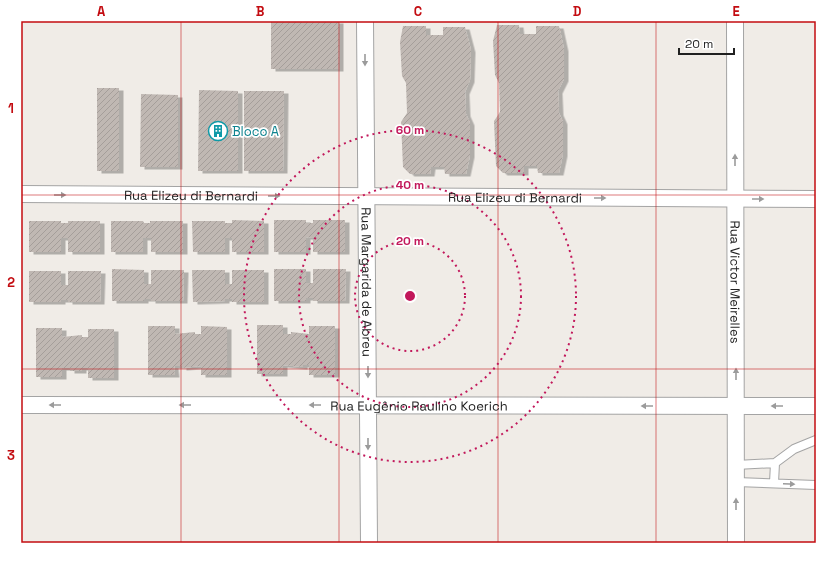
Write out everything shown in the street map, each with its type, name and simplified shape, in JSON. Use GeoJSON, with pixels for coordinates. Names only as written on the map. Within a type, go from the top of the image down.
{"type":"FeatureCollection","features":[{"type":"Feature","properties":{"kind":"street","name":"Rua Margarida de Abreu"},"geometry":{"type":"LineString","coordinates":[[365,21],[368,543]]}},
{"type":"Feature","properties":{"kind":"street","name":"Rua Victor Meirelles"},"geometry":{"type":"LineString","coordinates":[[735,21],[736,543]]}},
{"type":"Feature","properties":{"kind":"street","name":"Rua Elizeu di Bernardi"},"geometry":{"type":"LineString","coordinates":[[21,194],[816,199]]}},
{"type":"Feature","properties":{"kind":"street","name":"Rua Eugênio Raulino Koerich"},"geometry":{"type":"LineString","coordinates":[[21,405],[816,406]]}},
{"type":"Feature","properties":{"kind":"lane"},"geometry":{"type":"LineString","coordinates":[[736,465],[775,463],[794,449],[816,440]]}},
{"type":"Feature","properties":{"kind":"lane"},"geometry":{"type":"LineString","coordinates":[[774,483],[775,463]]}},
{"type":"Feature","properties":{"kind":"lane"},"geometry":{"type":"LineString","coordinates":[[736,482],[816,485]]}},
{"type":"Feature","properties":{"kind":"building"},"geometry":{"type":"Polygon","coordinates":[[[271,21],[339,21],[339,69],[271,69],[271,21]]]}},
{"type":"Feature","properties":{"kind":"building"},"geometry":{"type":"Polygon","coordinates":[[[497,25],[519,25],[520,34],[536,34],[536,26],[559,26],[564,49],[564,79],[558,91],[559,113],[563,122],[563,154],[559,173],[538,173],[537,166],[524,166],[524,173],[503,173],[496,166],[494,121],[500,112],[499,83],[495,75],[493,41],[497,25]]]}},
{"type":"Feature","properties":{"kind":"building"},"geometry":{"type":"Polygon","coordinates":[[[403,26],[426,26],[426,35],[443,35],[443,27],[465,27],[471,50],[470,80],[465,92],[466,114],[470,123],[470,155],[466,174],[445,174],[444,167],[431,167],[430,174],[410,174],[403,167],[401,122],[407,113],[406,83],[402,76],[400,42],[403,26]]]}},
{"type":"Feature","properties":{"kind":"building"},"geometry":{"type":"Polygon","coordinates":[[[97,88],[119,88],[119,171],[97,171],[97,88]]]}},
{"type":"Feature","properties":{"kind":"building","name":"Bloco A"},"geometry":{"type":"Polygon","coordinates":[[[199,90],[238,91],[238,171],[198,171],[199,90]]]}},
{"type":"Feature","properties":{"kind":"building"},"geometry":{"type":"Polygon","coordinates":[[[244,91],[284,91],[283,171],[244,171],[244,91]]]}},
{"type":"Feature","properties":{"kind":"building"},"geometry":{"type":"Polygon","coordinates":[[[141,94],[178,95],[178,167],[140,167],[141,94]]]}},
{"type":"Feature","properties":{"kind":"building"},"geometry":{"type":"Polygon","coordinates":[[[232,220],[264,221],[264,252],[232,252],[232,238],[225,238],[225,252],[193,252],[192,221],[225,221],[225,223],[232,223],[232,220]]]}},
{"type":"Feature","properties":{"kind":"building"},"geometry":{"type":"Polygon","coordinates":[[[274,220],[306,220],[306,223],[313,223],[313,220],[345,220],[345,252],[313,252],[313,238],[306,237],[306,252],[274,252],[274,220]]]}},
{"type":"Feature","properties":{"kind":"building"},"geometry":{"type":"Polygon","coordinates":[[[29,221],[61,221],[61,223],[68,223],[68,221],[100,221],[100,252],[68,252],[68,238],[61,238],[61,252],[29,252],[29,221]]]}},
{"type":"Feature","properties":{"kind":"building"},"geometry":{"type":"Polygon","coordinates":[[[111,221],[143,221],[144,223],[150,223],[150,221],[183,221],[183,252],[151,252],[151,238],[143,238],[143,252],[111,252],[111,221]]]}},
{"type":"Feature","properties":{"kind":"building"},"geometry":{"type":"Polygon","coordinates":[[[112,269],[144,270],[144,284],[151,284],[151,270],[184,270],[183,301],[151,301],[151,299],[144,299],[144,301],[112,301],[112,269]]]}},
{"type":"Feature","properties":{"kind":"building"},"geometry":{"type":"Polygon","coordinates":[[[274,269],[306,269],[306,283],[313,283],[313,269],[346,269],[345,301],[313,301],[313,298],[306,298],[306,301],[274,301],[274,269]]]}},
{"type":"Feature","properties":{"kind":"building"},"geometry":{"type":"Polygon","coordinates":[[[192,270],[225,270],[225,284],[232,284],[232,270],[264,270],[264,302],[232,302],[232,299],[225,299],[225,301],[193,302],[192,270]]]}},
{"type":"Feature","properties":{"kind":"building"},"geometry":{"type":"Polygon","coordinates":[[[29,271],[61,271],[61,285],[68,285],[68,271],[101,271],[100,302],[68,302],[68,300],[61,300],[61,302],[29,302],[29,271]]]}},
{"type":"Feature","properties":{"kind":"building"},"geometry":{"type":"Polygon","coordinates":[[[257,325],[283,325],[283,334],[291,334],[291,332],[309,334],[309,326],[335,326],[335,375],[309,375],[309,365],[303,365],[303,367],[283,365],[283,374],[257,374],[257,325]]]}},
{"type":"Feature","properties":{"kind":"building"},"geometry":{"type":"Polygon","coordinates":[[[148,326],[175,326],[175,334],[195,332],[195,334],[201,334],[201,326],[227,327],[227,375],[201,375],[201,366],[182,368],[182,366],[174,366],[175,375],[148,375],[148,326]]]}},
{"type":"Feature","properties":{"kind":"building"},"geometry":{"type":"Polygon","coordinates":[[[36,328],[62,328],[62,337],[82,335],[82,337],[88,337],[88,329],[114,329],[114,378],[88,378],[88,368],[82,368],[82,371],[70,371],[70,368],[62,368],[62,377],[36,377],[36,328]]]}},
{"type":"Feature","properties":{"kind":"place","name":"Bloco A"},"geometry":{"type":"Point","coordinates":[218,131]}}]}
